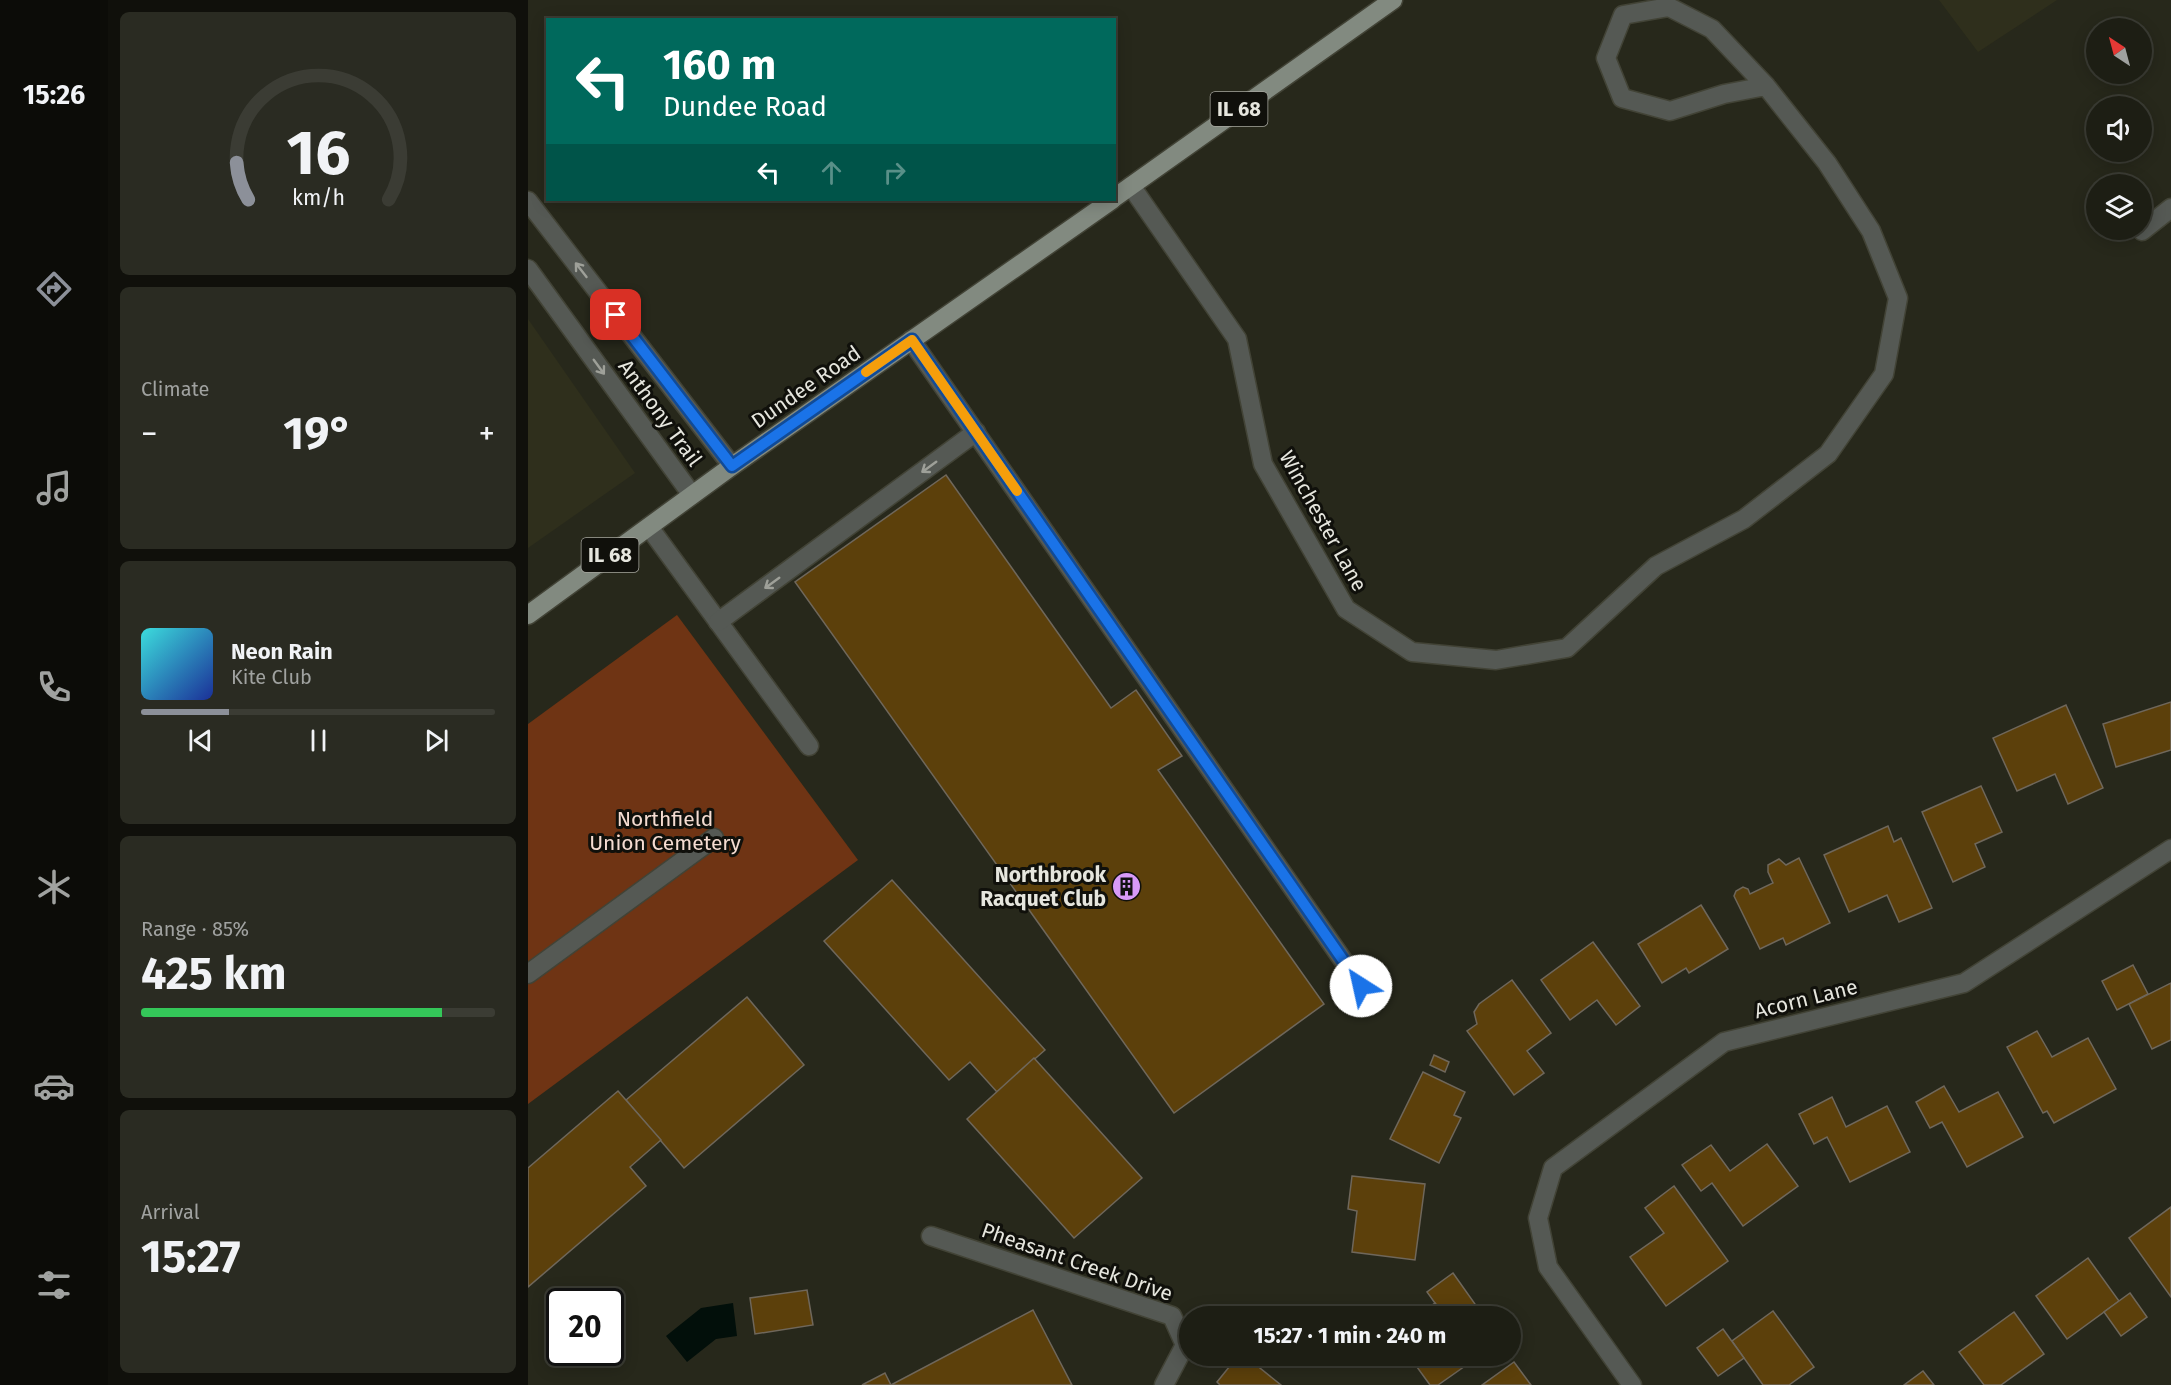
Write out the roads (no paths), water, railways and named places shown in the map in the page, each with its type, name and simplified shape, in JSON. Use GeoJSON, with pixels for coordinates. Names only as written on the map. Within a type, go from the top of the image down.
{"type":"FeatureCollection","features":[{"type":"Feature","properties":{"kind":"main road","name":"Dundee Road"},"geometry":{"type":"LineString","coordinates":[[1116,197],[1393,0]]}},
{"type":"Feature","properties":{"kind":"main road","name":"Dundee Road"},"geometry":{"type":"LineString","coordinates":[[528,615],[732,466],[1110,201]]}},
{"type":"Feature","properties":{"kind":"street","name":"Winchester Lane"},"geometry":{"type":"LineString","coordinates":[[1131,186],[1237,339],[1263,464],[1346,609],[1412,652],[1496,660],[1567,648],[1656,566],[1744,519],[1828,454],[1884,374],[1898,298],[1871,231],[1827,163],[1766,86],[1712,29],[1669,7],[1623,15],[1606,58],[1622,98],[1670,111],[1724,94],[1766,86]]}},
{"type":"Feature","properties":{"kind":"street","name":"Anthony Trail"},"geometry":{"type":"LineString","coordinates":[[528,201],[732,466]]}},
{"type":"Feature","properties":{"kind":"street"},"geometry":{"type":"LineString","coordinates":[[2152,223],[2171,208]]}},
{"type":"Feature","properties":{"kind":"street","name":"Anthony Trail"},"geometry":{"type":"LineString","coordinates":[[528,269],[692,495]]}},
{"type":"Feature","properties":{"kind":"street"},"geometry":{"type":"LineString","coordinates":[[912,340],[1361,986]]}},
{"type":"Feature","properties":{"kind":"street"},"geometry":{"type":"LineString","coordinates":[[718,622],[976,432]]}},
{"type":"Feature","properties":{"kind":"street"},"geometry":{"type":"LineString","coordinates":[[649,526],[809,746]]}},
{"type":"Feature","properties":{"kind":"street"},"geometry":{"type":"LineString","coordinates":[[528,974],[714,838]]}},
{"type":"Feature","properties":{"kind":"street","name":"Acorn Lane"},"geometry":{"type":"LineString","coordinates":[[1632,1385],[1548,1268],[1538,1218],[1553,1168],[1724,1042],[1964,983],[2171,849]]}},
{"type":"Feature","properties":{"kind":"street","name":"Pheasant Creek Drive"},"geometry":{"type":"LineString","coordinates":[[931,1236],[1172,1316],[1185,1346],[1164,1385]]}},
{"type":"Feature","properties":{"kind":"place","name":"Northbrook Racquet Club"},"geometry":{"type":"Point","coordinates":[1127,887]}},
{"type":"Feature","properties":{"kind":"park label","name":"Northfield Union Cemetery"},"geometry":{"type":"Point","coordinates":[665,831]}}]}
